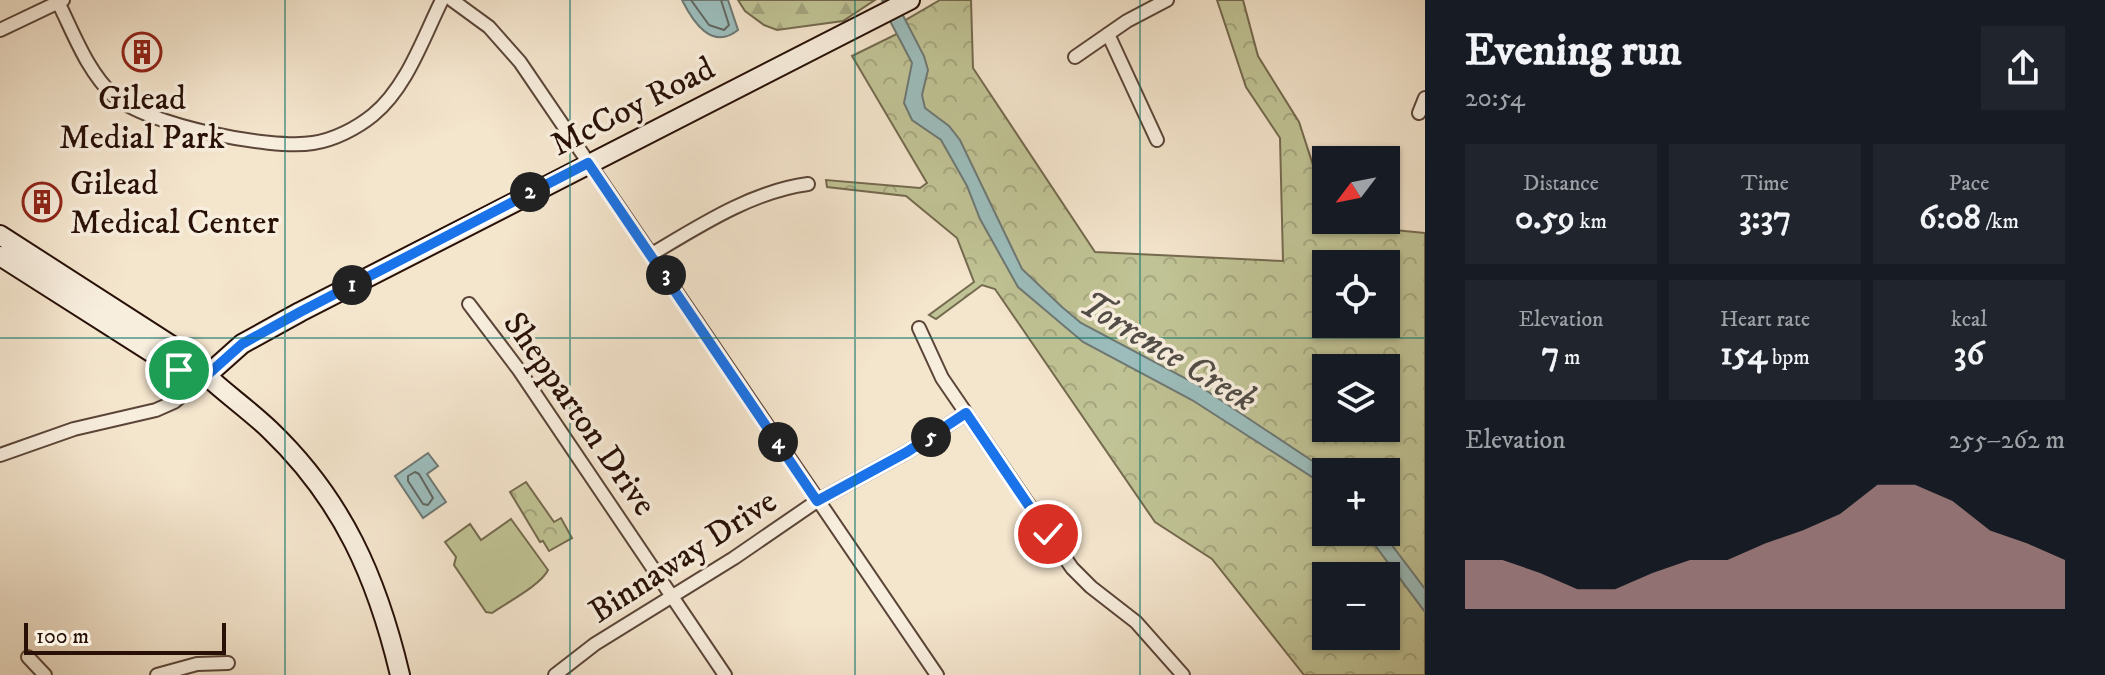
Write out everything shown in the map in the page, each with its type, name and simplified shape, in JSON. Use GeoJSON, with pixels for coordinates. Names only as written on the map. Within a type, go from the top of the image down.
{"type":"FeatureCollection","features":[{"type":"Feature","properties":{"kind":"main road","name":"McCoy Road"},"geometry":{"type":"LineString","coordinates":[[205,377],[242,344],[300,312],[909,1]]}},
{"type":"Feature","properties":{"kind":"main road"},"geometry":{"type":"LineString","coordinates":[[0,235],[188,356],[205,377],[268,429],[296,457],[346,525],[377,594],[400,675]]}},
{"type":"Feature","properties":{"kind":"main road"},"geometry":{"type":"LineString","coordinates":[[0,256],[179,370],[205,377]]}},
{"type":"Feature","properties":{"kind":"street"},"geometry":{"type":"LineString","coordinates":[[0,30],[61,1],[96,75],[131,108],[152,118],[238,138],[297,144],[334,138],[373,115],[389,99],[402,78],[442,0]]}},
{"type":"Feature","properties":{"kind":"street"},"geometry":{"type":"LineString","coordinates":[[452,0],[489,27],[506,44],[937,675]]}},
{"type":"Feature","properties":{"kind":"street"},"geometry":{"type":"LineString","coordinates":[[1075,57],[1127,21],[1167,0]]}},
{"type":"Feature","properties":{"kind":"street"},"geometry":{"type":"LineString","coordinates":[[1108,34],[1157,140]]}},
{"type":"Feature","properties":{"kind":"street"},"geometry":{"type":"LineString","coordinates":[[1419,113],[1425,98]]}},
{"type":"Feature","properties":{"kind":"street"},"geometry":{"type":"LineString","coordinates":[[652,254],[739,207],[775,191],[808,184]]}},
{"type":"Feature","properties":{"kind":"street","name":"Shepparton Drive"},"geometry":{"type":"LineString","coordinates":[[469,304],[519,370],[725,675]]}},
{"type":"Feature","properties":{"kind":"street"},"geometry":{"type":"LineString","coordinates":[[919,328],[937,368],[1072,568],[1136,622],[1183,675]]}},
{"type":"Feature","properties":{"kind":"street","name":"McCoy Road"},"geometry":{"type":"LineString","coordinates":[[0,455],[74,429],[156,410],[174,402],[205,377]]}},
{"type":"Feature","properties":{"kind":"street","name":"Binnaway Drive"},"geometry":{"type":"LineString","coordinates":[[555,675],[595,644],[673,597],[817,501],[907,452],[966,413]]}},
{"type":"Feature","properties":{"kind":"street"},"geometry":{"type":"LineString","coordinates":[[28,657],[45,675]]}},
{"type":"Feature","properties":{"kind":"street"},"geometry":{"type":"LineString","coordinates":[[157,675],[197,664],[228,663]]}},
{"type":"Feature","properties":{"kind":"green space"},"geometry":{"type":"Polygon","coordinates":[[[738,0],[875,0],[843,21],[777,30],[745,11],[738,0]]]}},
{"type":"Feature","properties":{"kind":"green space"},"geometry":{"type":"Polygon","coordinates":[[[940,0],[971,0],[973,68],[1095,252],[1283,261],[1280,138],[1246,87],[1217,0],[1243,0],[1258,56],[1299,122],[1312,162],[1312,234],[1400,234],[1400,231],[1425,233],[1425,675],[1304,675],[1212,559],[1155,522],[995,289],[982,285],[936,319],[929,315],[974,282],[957,238],[906,196],[827,187],[826,180],[920,188],[927,183],[852,56],[907,29],[904,21],[940,0]]]}},
{"type":"Feature","properties":{"kind":"green space"},"geometry":{"type":"Polygon","coordinates":[[[526,482],[554,522],[561,518],[572,538],[549,551],[543,541],[540,542],[510,492],[526,482]]]}},
{"type":"Feature","properties":{"kind":"green space"},"geometry":{"type":"Polygon","coordinates":[[[511,519],[548,570],[523,593],[492,613],[486,612],[454,565],[456,557],[445,542],[470,524],[481,540],[511,519]]]}},
{"type":"Feature","properties":{"kind":"water"},"geometry":{"type":"Polygon","coordinates":[[[682,0],[728,0],[738,30],[729,36],[712,36],[698,25],[682,0]]]}},
{"type":"Feature","properties":{"kind":"water"},"geometry":{"type":"Polygon","coordinates":[[[882,0],[895,0],[924,56],[928,70],[922,95],[925,108],[949,126],[960,140],[1022,269],[1081,323],[1198,385],[1312,461],[1312,477],[1192,400],[1083,342],[1018,287],[941,140],[912,120],[904,103],[912,63],[882,0]]]}},
{"type":"Feature","properties":{"kind":"water"},"geometry":{"type":"Polygon","coordinates":[[[428,453],[438,466],[427,474],[446,502],[423,518],[395,476],[428,453]]]}},
{"type":"Feature","properties":{"kind":"water"},"geometry":{"type":"Polygon","coordinates":[[[1376,546],[1393,546],[1425,589],[1425,612],[1400,579],[1400,562],[1388,562],[1376,546]]]}},
{"type":"Feature","properties":{"kind":"place","name":"Gilead Medial Park"},"geometry":{"type":"Point","coordinates":[142,52]}},
{"type":"Feature","properties":{"kind":"place","name":"Gilead Medical Center"},"geometry":{"type":"Point","coordinates":[42,202]}},
{"type":"Feature","properties":{"kind":"route"},"geometry":{"type":"LineString","coordinates":[[179,370],[205,377],[242,344],[588,163],[817,501],[907,452],[966,413],[1048,534]]}},
{"type":"Feature","properties":{"kind":"water label","name":"Torrence Creek"},"geometry":{"type":"Point","coordinates":[1169,350]}}]}
